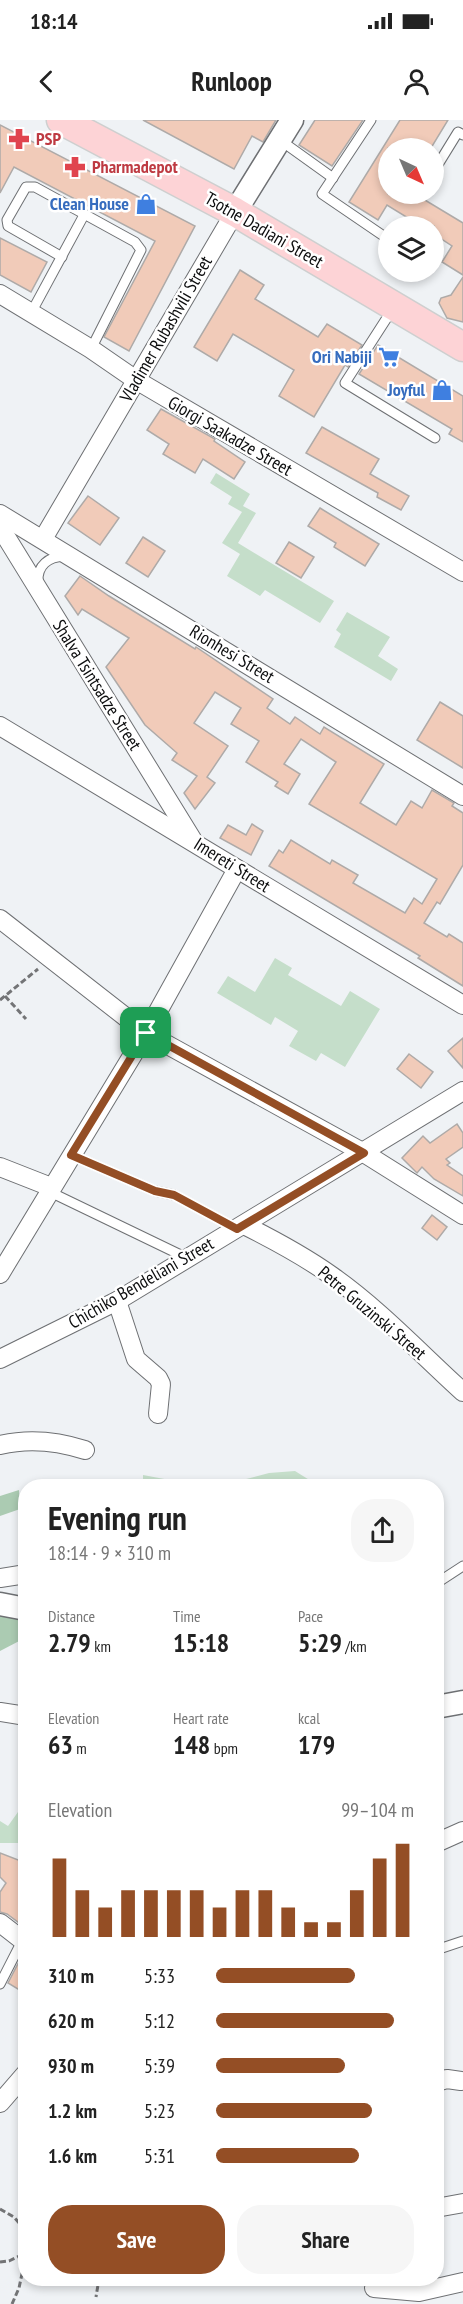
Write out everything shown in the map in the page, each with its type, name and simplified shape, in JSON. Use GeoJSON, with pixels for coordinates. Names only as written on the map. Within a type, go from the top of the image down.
{"type":"FeatureCollection","features":[{"type":"Feature","properties":{"kind":"main road","name":"Tsotne Dadiani Street"},"geometry":{"type":"LineString","coordinates":[[61,120],[235,212],[463,347]]}},
{"type":"Feature","properties":{"kind":"street","name":"Vladimer Rubashvili Street"},"geometry":{"type":"LineString","coordinates":[[43,539],[235,212],[292,120]]}},
{"type":"Feature","properties":{"kind":"street","name":"Giorgi Saakadze Street"},"geometry":{"type":"LineString","coordinates":[[0,294],[91,349],[136,380],[463,572]]}},
{"type":"Feature","properties":{"kind":"street","name":"Rionhesi Street"},"geometry":{"type":"LineString","coordinates":[[0,514],[463,796]]}},
{"type":"Feature","properties":{"kind":"street","name":"Shalva Tsintsadze Street"},"geometry":{"type":"LineString","coordinates":[[0,526],[195,843]]}},
{"type":"Feature","properties":{"kind":"street","name":"Imereti Street"},"geometry":{"type":"LineString","coordinates":[[0,726],[463,1005]]}},
{"type":"Feature","properties":{"kind":"street"},"geometry":{"type":"LineString","coordinates":[[0,1274],[146,1033],[237,869]]}},
{"type":"Feature","properties":{"kind":"street"},"geometry":{"type":"LineString","coordinates":[[0,919],[146,1033],[364,1153],[463,1215]]}},
{"type":"Feature","properties":{"kind":"street","name":"Chichiko Bendeliani Street"},"geometry":{"type":"LineString","coordinates":[[0,1359],[117,1301],[463,1091]]}},
{"type":"Feature","properties":{"kind":"street"},"geometry":{"type":"LineString","coordinates":[[0,1167],[50,1189]]}},
{"type":"Feature","properties":{"kind":"street","name":"Petre Gruzinski Street"},"geometry":{"type":"LineString","coordinates":[[241,1227],[295,1251],[333,1276],[463,1392]]}},
{"type":"Feature","properties":{"kind":"street"},"geometry":{"type":"LineString","coordinates":[[117,1301],[136,1359],[158,1378],[161,1384],[158,1414]]}},
{"type":"Feature","properties":{"kind":"street"},"geometry":{"type":"LineString","coordinates":[[0,1445],[20,1440],[63,1443],[85,1450]]}},
{"type":"Feature","properties":{"kind":"street"},"geometry":{"type":"LineString","coordinates":[[0,1578],[18,1575]]}},
{"type":"Feature","properties":{"kind":"street"},"geometry":{"type":"LineString","coordinates":[[0,1604],[18,1607]]}},
{"type":"Feature","properties":{"kind":"street"},"geometry":{"type":"LineString","coordinates":[[444,1706],[463,1702]]}},
{"type":"Feature","properties":{"kind":"street"},"geometry":{"type":"LineString","coordinates":[[0,1712],[18,1715]]}},
{"type":"Feature","properties":{"kind":"street"},"geometry":{"type":"LineString","coordinates":[[444,1840],[463,1832]]}},
{"type":"Feature","properties":{"kind":"street"},"geometry":{"type":"LineString","coordinates":[[0,1923],[18,1937]]}},
{"type":"Feature","properties":{"kind":"street"},"geometry":{"type":"LineString","coordinates":[[444,2080],[461,2081]]}},
{"type":"Feature","properties":{"kind":"street"},"geometry":{"type":"LineString","coordinates":[[0,2103],[18,2082]]}},
{"type":"Feature","properties":{"kind":"street"},"geometry":{"type":"LineString","coordinates":[[444,2207],[463,2203]]}},
{"type":"Feature","properties":{"kind":"street"},"geometry":{"type":"LineString","coordinates":[[374,2290],[419,2292],[463,2282]]}},
{"type":"Feature","properties":{"kind":"lane"},"geometry":{"type":"LineString","coordinates":[[371,120],[322,194],[378,232]]}},
{"type":"Feature","properties":{"kind":"lane"},"geometry":{"type":"LineString","coordinates":[[444,155],[458,132],[463,135]]}},
{"type":"Feature","properties":{"kind":"lane"},"geometry":{"type":"LineString","coordinates":[[280,140],[333,178]]}},
{"type":"Feature","properties":{"kind":"lane"},"geometry":{"type":"LineString","coordinates":[[62,257],[8,226],[7,220],[22,190],[29,186],[35,187],[135,242],[141,250],[91,349]]}},
{"type":"Feature","properties":{"kind":"lane"},"geometry":{"type":"LineString","coordinates":[[31,313],[84,215]]}},
{"type":"Feature","properties":{"kind":"lane"},"geometry":{"type":"LineString","coordinates":[[395,306],[345,383],[435,438]]}},
{"type":"Feature","properties":{"kind":"lane"},"geometry":{"type":"LineString","coordinates":[[39,589],[39,570],[45,562],[51,558],[70,555]]}},
{"type":"Feature","properties":{"kind":"lane"},"geometry":{"type":"LineString","coordinates":[[71,1155],[155,1191],[174,1195],[241,1227]]}},
{"type":"Feature","properties":{"kind":"lane"},"geometry":{"type":"LineString","coordinates":[[50,1189],[187,1258]]}},
{"type":"Feature","properties":{"kind":"lane"},"geometry":{"type":"LineString","coordinates":[[444,1578],[463,1566]]}},
{"type":"Feature","properties":{"kind":"lane"},"geometry":{"type":"LineString","coordinates":[[444,1947],[463,1941]]}},
{"type":"Feature","properties":{"kind":"lane"},"geometry":{"type":"LineString","coordinates":[[0,1984],[18,1952]]}},
{"type":"Feature","properties":{"kind":"path"},"geometry":{"type":"LineString","coordinates":[[0,1000],[51,958]]}},
{"type":"Feature","properties":{"kind":"path"},"geometry":{"type":"LineString","coordinates":[[5,996],[26,1019]]}},
{"type":"Feature","properties":{"kind":"path"},"geometry":{"type":"LineString","coordinates":[[0,2209],[18,2221]]}},
{"type":"Feature","properties":{"kind":"path"},"geometry":{"type":"LineString","coordinates":[[0,2262],[18,2257]]}},
{"type":"Feature","properties":{"kind":"path"},"geometry":{"type":"LineString","coordinates":[[12,2304],[19,2286]]}},
{"type":"Feature","properties":{"kind":"path"},"geometry":{"type":"LineString","coordinates":[[96,2297],[98,2286]]}},
{"type":"Feature","properties":{"kind":"green space"},"geometry":{"type":"Polygon","coordinates":[[[216,473],[250,494],[243,506],[256,513],[238,543],[334,601],[320,623],[265,590],[260,596],[227,576],[240,554],[222,543],[242,512],[228,504],[232,497],[210,483],[216,473]]]}},
{"type":"Feature","properties":{"kind":"green space"},"geometry":{"type":"Polygon","coordinates":[[[347,612],[390,637],[378,656],[398,669],[391,681],[334,647],[341,634],[336,630],[347,612]]]}},
{"type":"Feature","properties":{"kind":"green space"},"geometry":{"type":"Polygon","coordinates":[[[275,958],[292,968],[288,975],[341,1006],[350,991],[380,1009],[345,1067],[321,1053],[316,1061],[289,1046],[298,1031],[275,1017],[271,1025],[217,993],[228,976],[255,992],[275,958]]]}},
{"type":"Feature","properties":{"kind":"green space"},"geometry":{"type":"Polygon","coordinates":[[[295,1471],[308,1479],[246,1479],[269,1473],[295,1471]]]}},
{"type":"Feature","properties":{"kind":"green space"},"geometry":{"type":"Polygon","coordinates":[[[143,1475],[164,1479],[143,1479],[143,1475]]]}},
{"type":"Feature","properties":{"kind":"green space"},"geometry":{"type":"Polygon","coordinates":[[[18,1490],[18,1510],[0,1516],[0,1496],[18,1490]]]}},
{"type":"Feature","properties":{"kind":"green space"},"geometry":{"type":"Polygon","coordinates":[[[0,1612],[18,1613],[18,1642],[0,1651],[0,1612]]]}},
{"type":"Feature","properties":{"kind":"green space"},"geometry":{"type":"Polygon","coordinates":[[[18,1812],[18,1843],[0,1843],[0,1821],[8,1826],[18,1812]]]}},
{"type":"Feature","properties":{"kind":"building"},"geometry":{"type":"Polygon","coordinates":[[[143,120],[276,120],[263,142],[252,136],[234,169],[143,120]]]}},
{"type":"Feature","properties":{"kind":"building"},"geometry":{"type":"Polygon","coordinates":[[[315,120],[363,120],[332,166],[299,145],[315,120]]]}},
{"type":"Feature","properties":{"kind":"building"},"geometry":{"type":"Polygon","coordinates":[[[400,120],[448,120],[437,138],[389,138],[400,120]]]}},
{"type":"Feature","properties":{"kind":"building"},"geometry":{"type":"Polygon","coordinates":[[[0,125],[195,226],[129,351],[104,337],[155,241],[14,167],[0,193],[0,125]]]}},
{"type":"Feature","properties":{"kind":"building"},"geometry":{"type":"Polygon","coordinates":[[[378,155],[378,204],[432,204],[463,223],[463,275],[444,263],[444,259],[452,246],[444,241],[444,216],[405,216],[387,205],[380,216],[378,216],[378,220],[349,202],[378,155]]]}},
{"type":"Feature","properties":{"kind":"building"},"geometry":{"type":"Polygon","coordinates":[[[0,238],[47,262],[31,292],[0,275],[0,238]]]}},
{"type":"Feature","properties":{"kind":"building"},"geometry":{"type":"Polygon","coordinates":[[[240,270],[264,285],[255,299],[318,337],[327,324],[362,345],[348,367],[345,365],[314,417],[279,396],[294,370],[233,334],[217,361],[194,347],[240,270]]]}},
{"type":"Feature","properties":{"kind":"building"},"geometry":{"type":"Polygon","coordinates":[[[463,277],[463,322],[447,318],[439,303],[441,298],[451,295],[463,277]]]}},
{"type":"Feature","properties":{"kind":"building"},"geometry":{"type":"Polygon","coordinates":[[[378,345],[463,396],[463,442],[449,434],[452,429],[359,374],[378,345]]]}},
{"type":"Feature","properties":{"kind":"building"},"geometry":{"type":"Polygon","coordinates":[[[161,409],[215,439],[214,441],[245,462],[234,479],[203,459],[195,473],[163,454],[169,444],[147,430],[161,409]]]}},
{"type":"Feature","properties":{"kind":"building"},"geometry":{"type":"Polygon","coordinates":[[[322,427],[379,459],[370,474],[409,496],[401,510],[377,497],[378,493],[306,453],[322,427]]]}},
{"type":"Feature","properties":{"kind":"building"},"geometry":{"type":"Polygon","coordinates":[[[88,496],[119,518],[100,545],[68,523],[88,496]]]}},
{"type":"Feature","properties":{"kind":"building"},"geometry":{"type":"Polygon","coordinates":[[[320,508],[379,544],[365,566],[334,547],[336,543],[308,526],[320,508]]]}},
{"type":"Feature","properties":{"kind":"building"},"geometry":{"type":"Polygon","coordinates":[[[143,537],[165,551],[148,577],[126,563],[143,537]]]}},
{"type":"Feature","properties":{"kind":"building"},"geometry":{"type":"Polygon","coordinates":[[[289,542],[314,557],[301,578],[276,563],[289,542]]]}},
{"type":"Feature","properties":{"kind":"building"},"geometry":{"type":"Polygon","coordinates":[[[80,576],[195,649],[196,647],[273,699],[267,708],[290,724],[295,717],[320,734],[324,727],[384,764],[360,803],[396,825],[411,801],[422,808],[432,790],[454,803],[452,806],[463,813],[463,865],[440,904],[437,902],[424,923],[447,937],[449,934],[463,943],[463,986],[418,958],[420,956],[269,866],[279,850],[283,853],[291,840],[330,864],[332,860],[358,875],[353,883],[405,913],[414,898],[422,904],[437,879],[309,804],[336,762],[301,739],[284,764],[300,774],[288,794],[275,786],[278,782],[246,762],[259,741],[231,724],[241,708],[215,692],[194,723],[228,746],[207,777],[215,783],[195,809],[184,793],[197,776],[172,760],[177,753],[145,725],[106,667],[129,638],[82,609],[78,615],[65,596],[80,576]]]}},
{"type":"Feature","properties":{"kind":"building"},"geometry":{"type":"Polygon","coordinates":[[[440,702],[463,716],[463,768],[417,740],[440,702]]]}},
{"type":"Feature","properties":{"kind":"building"},"geometry":{"type":"Polygon","coordinates":[[[252,824],[263,831],[251,855],[220,838],[228,825],[246,835],[252,824]]]}},
{"type":"Feature","properties":{"kind":"building"},"geometry":{"type":"Polygon","coordinates":[[[463,1038],[463,1068],[448,1051],[463,1038]]]}},
{"type":"Feature","properties":{"kind":"building"},"geometry":{"type":"Polygon","coordinates":[[[409,1054],[433,1072],[421,1088],[397,1069],[409,1054]]]}},
{"type":"Feature","properties":{"kind":"building"},"geometry":{"type":"Polygon","coordinates":[[[457,1124],[463,1133],[463,1147],[446,1159],[450,1163],[447,1165],[463,1176],[463,1196],[434,1179],[422,1167],[417,1173],[402,1158],[423,1136],[430,1143],[457,1124]]]}},
{"type":"Feature","properties":{"kind":"building"},"geometry":{"type":"Polygon","coordinates":[[[432,1215],[447,1227],[437,1240],[422,1228],[432,1215]]]}},
{"type":"Feature","properties":{"kind":"building"},"geometry":{"type":"Polygon","coordinates":[[[0,1853],[18,1860],[18,1922],[0,1912],[0,1892],[6,1883],[0,1877],[0,1853]]]}},
{"type":"Feature","properties":{"kind":"building"},"geometry":{"type":"Polygon","coordinates":[[[18,1964],[18,1989],[8,1983],[18,1964]]]}},
{"type":"Feature","properties":{"kind":"place","name":"PSP"},"geometry":{"type":"Point","coordinates":[19,139]}},
{"type":"Feature","properties":{"kind":"place","name":"Pharmadepot"},"geometry":{"type":"Point","coordinates":[75,167]}},
{"type":"Feature","properties":{"kind":"place","name":"Clean House"},"geometry":{"type":"Point","coordinates":[146,204]}},
{"type":"Feature","properties":{"kind":"place","name":"Ori Nabiji"},"geometry":{"type":"Point","coordinates":[389,357]}},
{"type":"Feature","properties":{"kind":"place","name":"Joyful"},"geometry":{"type":"Point","coordinates":[442,390]}},
{"type":"Feature","properties":{"kind":"route"},"geometry":{"type":"LineString","coordinates":[[146,1033],[364,1153],[237,1229],[174,1195],[155,1191],[71,1155],[146,1033]]}}]}
